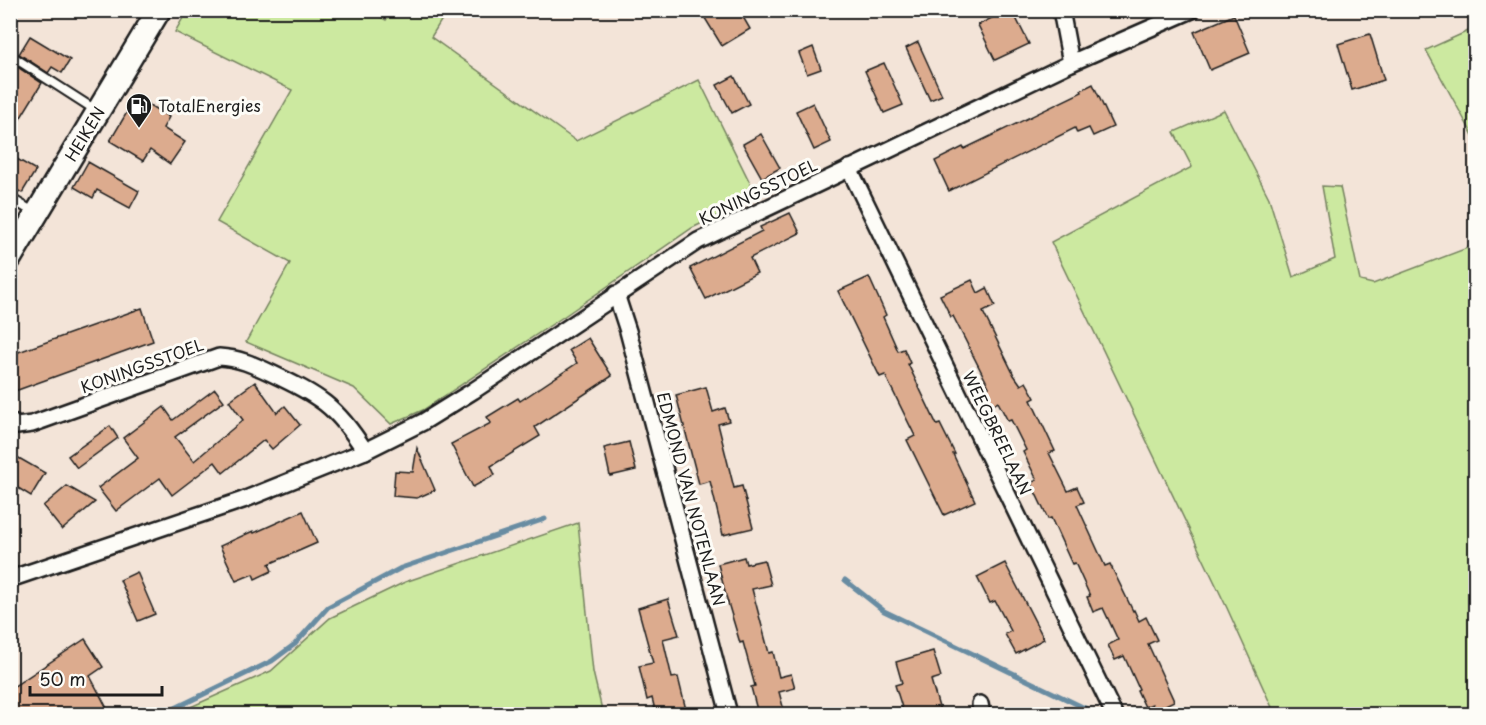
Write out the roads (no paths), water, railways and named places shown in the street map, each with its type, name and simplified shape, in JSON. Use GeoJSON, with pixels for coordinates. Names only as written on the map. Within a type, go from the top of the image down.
{"type":"FeatureCollection","features":[{"type":"Feature","properties":{"kind":"main road","name":"HEIKEN"},"geometry":{"type":"LineString","coordinates":[[10,258],[159,10]]}},
{"type":"Feature","properties":{"kind":"street"},"geometry":{"type":"LineString","coordinates":[[1061,10],[1071,63]]}},
{"type":"Feature","properties":{"kind":"street","name":"KONINGSSTOEL"},"geometry":{"type":"LineString","coordinates":[[10,579],[243,500],[365,451],[423,422],[698,241],[1071,63],[1192,10]]}},
{"type":"Feature","properties":{"kind":"street","name":"WEEGBREELAAN"},"geometry":{"type":"LineString","coordinates":[[849,168],[1113,714]]}},
{"type":"Feature","properties":{"kind":"street","name":"EDMOND VAN NOTENLAAN"},"geometry":{"type":"LineString","coordinates":[[616,294],[628,331],[729,714]]}},
{"type":"Feature","properties":{"kind":"street","name":"KONINGSSTOEL"},"geometry":{"type":"LineString","coordinates":[[10,421],[17,426],[32,424],[219,357],[232,357],[246,361],[311,392],[329,405],[348,424],[365,451]]}},
{"type":"Feature","properties":{"kind":"lane"},"geometry":{"type":"LineString","coordinates":[[10,55],[98,112]]}},
{"type":"Feature","properties":{"kind":"lane"},"geometry":{"type":"LineString","coordinates":[[10,198],[37,214]]}},
{"type":"Feature","properties":{"kind":"waterway"},"geometry":{"type":"LineString","coordinates":[[163,714],[272,661],[295,644],[328,607],[401,568],[545,519]]}},
{"type":"Feature","properties":{"kind":"waterway"},"geometry":{"type":"LineString","coordinates":[[845,580],[884,611],[1093,712]]}},
{"type":"Feature","properties":{"kind":"place","name":"TotalEnergies"},"geometry":{"type":"Point","coordinates":[139,129]}}]}
